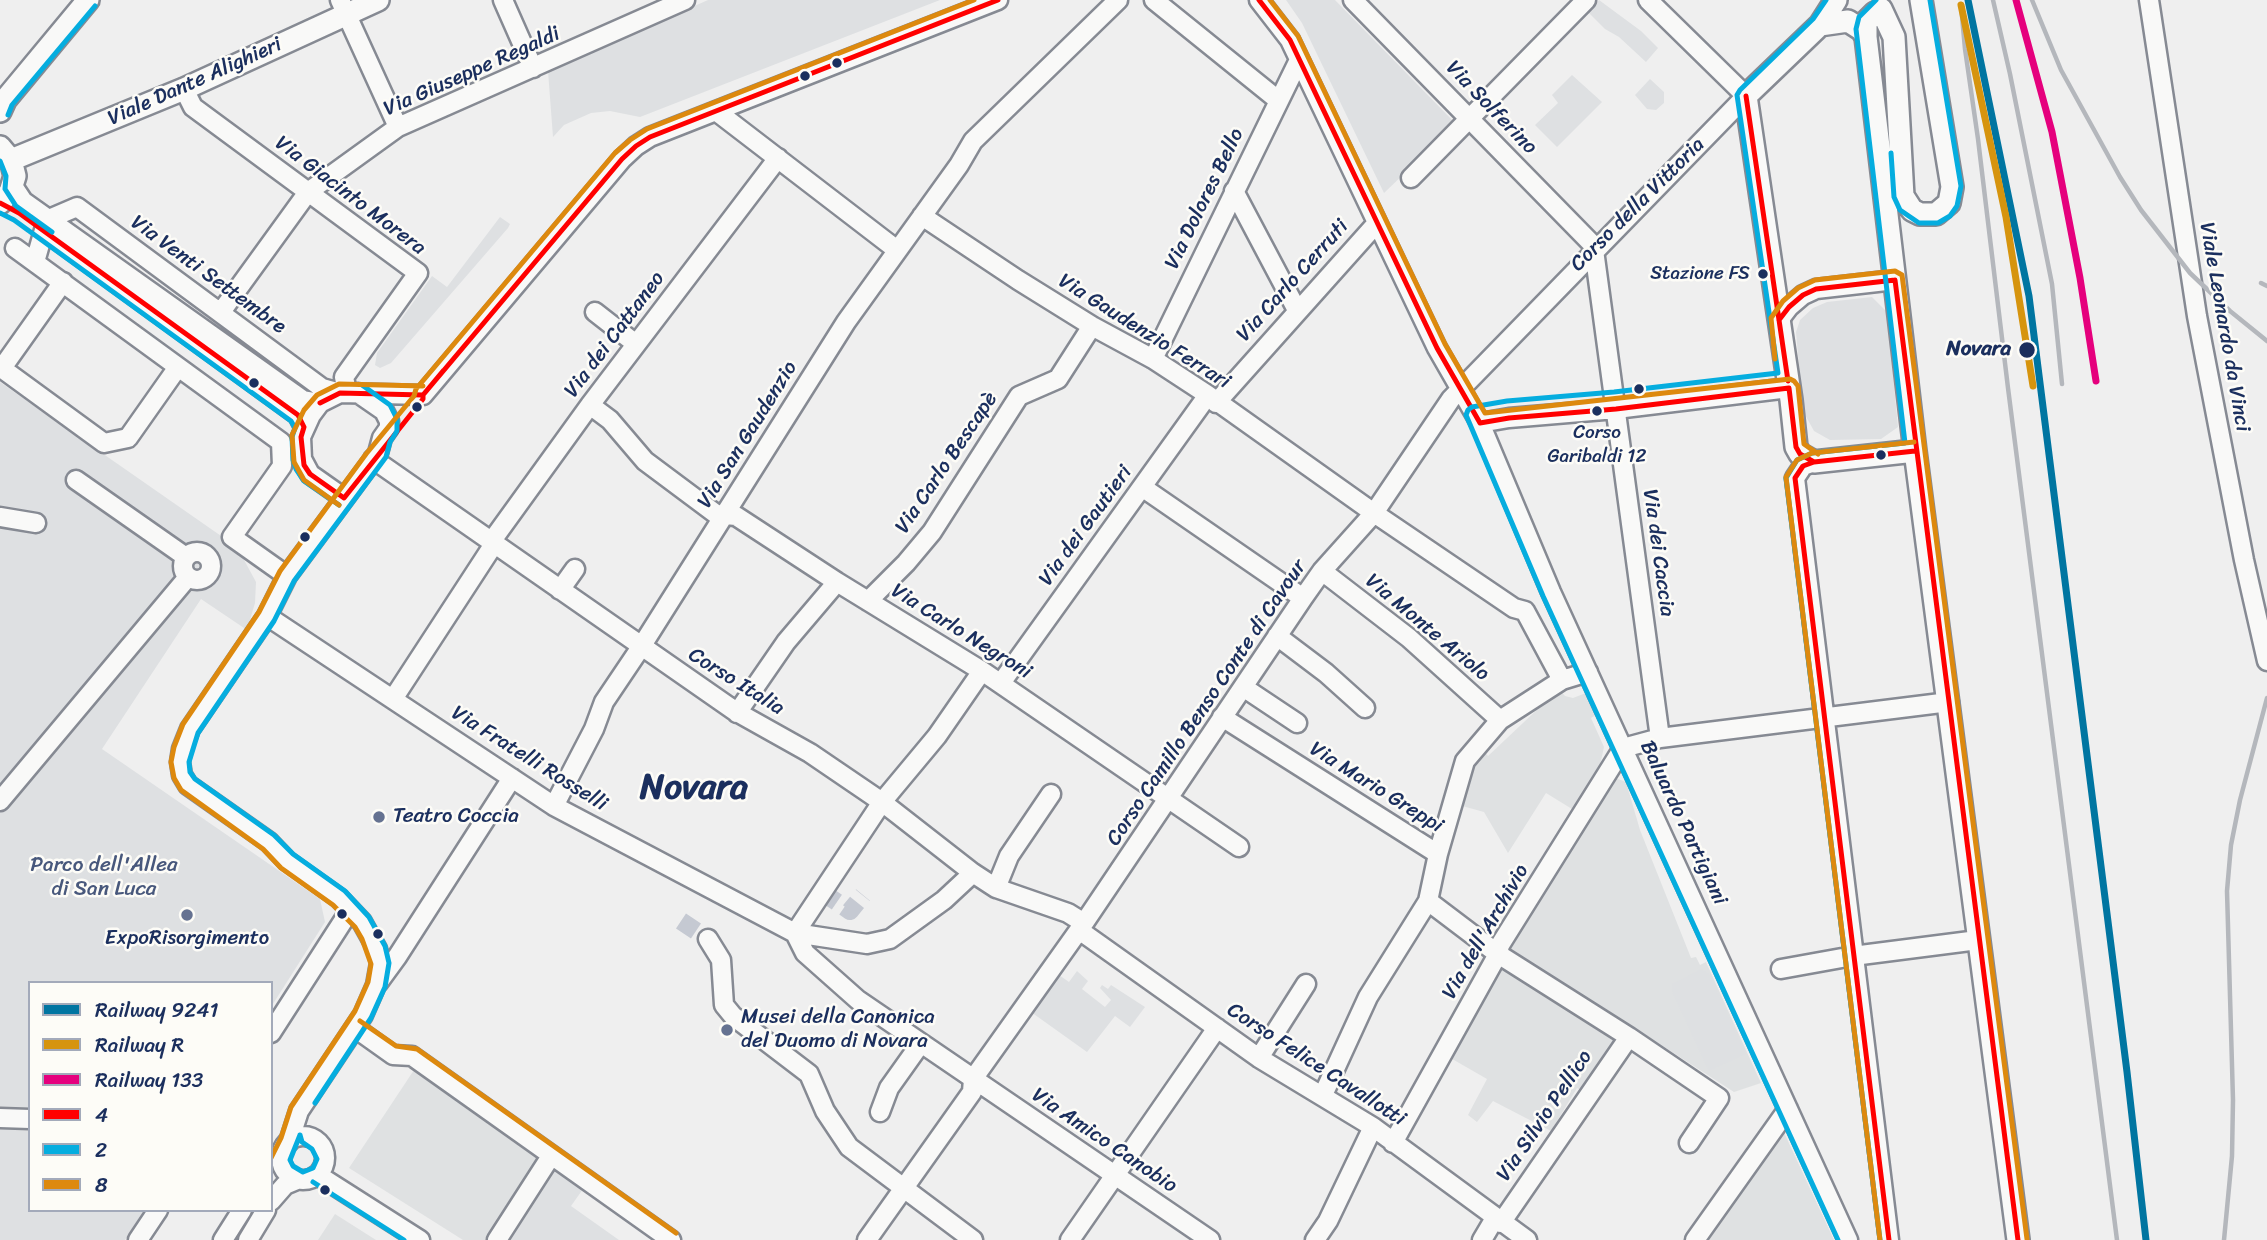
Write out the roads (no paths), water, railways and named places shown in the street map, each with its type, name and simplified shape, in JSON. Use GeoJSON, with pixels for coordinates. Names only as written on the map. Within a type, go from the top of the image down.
{"type":"FeatureCollection","features":[{"type":"Feature","properties":{"kind":"main road"},"geometry":{"type":"LineString","coordinates":[[0,111],[5,100],[88,0]]}},
{"type":"Feature","properties":{"kind":"main road","name":"Viale Dante Alighieri"},"geometry":{"type":"LineString","coordinates":[[6,153],[184,89],[343,7],[378,0]]}},
{"type":"Feature","properties":{"kind":"main road","name":"Corso della Vittoria"},"geometry":{"type":"LineString","coordinates":[[1746,96],[1820,25],[1836,0]]}},
{"type":"Feature","properties":{"kind":"main road"},"geometry":{"type":"LineString","coordinates":[[1845,0],[1854,12],[1861,14],[1881,8]]}},
{"type":"Feature","properties":{"kind":"main road"},"geometry":{"type":"LineString","coordinates":[[1881,8],[1894,37],[1903,196],[1906,204],[1920,214],[1936,214],[1949,203],[1952,187],[1921,0]]}},
{"type":"Feature","properties":{"kind":"main road"},"geometry":{"type":"LineString","coordinates":[[1881,8],[1866,22],[1866,37],[1915,451],[2018,1240]]}},
{"type":"Feature","properties":{"kind":"main road"},"geometry":{"type":"LineString","coordinates":[[1820,25],[1848,21],[1862,30],[1866,37]]}},
{"type":"Feature","properties":{"kind":"main road"},"geometry":{"type":"LineString","coordinates":[[1746,96],[1796,447],[1806,459],[1814,462],[1915,451]]}},
{"type":"Feature","properties":{"kind":"main road"},"geometry":{"type":"LineString","coordinates":[[0,203],[13,186],[15,176],[6,153]]}},
{"type":"Feature","properties":{"kind":"street"},"geometry":{"type":"LineString","coordinates":[[503,0],[533,68]]}},
{"type":"Feature","properties":{"kind":"street"},"geometry":{"type":"LineString","coordinates":[[0,203],[47,225],[303,400],[320,403],[352,392],[423,395],[622,159],[636,146],[650,137],[998,0]]}},
{"type":"Feature","properties":{"kind":"street","name":"Via San Gaudenzio"},"geometry":{"type":"LineString","coordinates":[[554,806],[594,729],[604,702],[641,648],[846,323],[973,141],[1118,0]]}},
{"type":"Feature","properties":{"kind":"street"},"geometry":{"type":"LineString","coordinates":[[1154,0],[1278,100]]}},
{"type":"Feature","properties":{"kind":"street","name":"Baluardo Partigiani"},"geometry":{"type":"LineString","coordinates":[[1259,0],[1290,40],[1374,226],[1437,348],[1480,423],[1551,592],[1848,1240]]}},
{"type":"Feature","properties":{"kind":"street","name":"Via Solferino"},"geometry":{"type":"LineString","coordinates":[[1354,0],[1595,249]]}},
{"type":"Feature","properties":{"kind":"street"},"geometry":{"type":"LineString","coordinates":[[1411,178],[1586,0]]}},
{"type":"Feature","properties":{"kind":"street"},"geometry":{"type":"LineString","coordinates":[[1648,0],[1746,96]]}},
{"type":"Feature","properties":{"kind":"street","name":"Viale Leonardo da Vinci"},"geometry":{"type":"LineString","coordinates":[[2150,0],[2196,316],[2244,560],[2267,661]]}},
{"type":"Feature","properties":{"kind":"street","name":"Via Giuseppe Regaldi"},"geometry":{"type":"LineString","coordinates":[[220,312],[308,192],[398,127],[533,68],[673,2]]}},
{"type":"Feature","properties":{"kind":"street"},"geometry":{"type":"LineString","coordinates":[[343,7],[398,127]]}},
{"type":"Feature","properties":{"kind":"street","name":"Via Dolores Bello"},"geometry":{"type":"LineString","coordinates":[[1153,359],[1299,60]]}},
{"type":"Feature","properties":{"kind":"street","name":"Via Giacinto Morera"},"geometry":{"type":"LineString","coordinates":[[184,89],[193,107],[418,273],[344,377],[352,392]]}},
{"type":"Feature","properties":{"kind":"street","name":"Corso della Vittoria"},"geometry":{"type":"LineString","coordinates":[[1374,513],[1459,388],[1746,96]]}},
{"type":"Feature","properties":{"kind":"street"},"geometry":{"type":"LineString","coordinates":[[716,111],[897,250]]}},
{"type":"Feature","properties":{"kind":"street","name":"Via dei Cattaneo"},"geometry":{"type":"LineString","coordinates":[[393,699],[493,543],[590,405],[778,158]]}},
{"type":"Feature","properties":{"kind":"street"},"geometry":{"type":"LineString","coordinates":[[13,186],[23,201],[47,225],[298,415],[304,427]]}},
{"type":"Feature","properties":{"kind":"street"},"geometry":{"type":"LineString","coordinates":[[1234,191],[1297,310]]}},
{"type":"Feature","properties":{"kind":"street","name":"Via Venti Settembre"},"geometry":{"type":"LineString","coordinates":[[47,225],[77,207],[322,388],[352,392]]}},
{"type":"Feature","properties":{"kind":"street","name":"Via Gaudenzio Ferrari"},"geometry":{"type":"LineString","coordinates":[[922,216],[1084,321],[1153,359],[1514,608],[1525,611]]}},
{"type":"Feature","properties":{"kind":"street"},"geometry":{"type":"LineString","coordinates":[[35,262],[47,225]]}},
{"type":"Feature","properties":{"kind":"street","name":"Via Carlo Cerruti"},"geometry":{"type":"LineString","coordinates":[[1212,399],[1374,226]]}},
{"type":"Feature","properties":{"kind":"street"},"geometry":{"type":"LineString","coordinates":[[15,248],[281,446],[282,466],[232,537],[287,576]]}},
{"type":"Feature","properties":{"kind":"street","name":"Via dei Caccia"},"geometry":{"type":"LineString","coordinates":[[1595,249],[1660,738]]}},
{"type":"Feature","properties":{"kind":"street"},"geometry":{"type":"LineString","coordinates":[[1779,320],[1803,295],[1816,289],[1895,280]]}},
{"type":"Feature","properties":{"kind":"street"},"geometry":{"type":"LineString","coordinates":[[63,282],[1,368],[104,443],[128,438],[178,367]]}},
{"type":"Feature","properties":{"kind":"street"},"geometry":{"type":"LineString","coordinates":[[595,312],[636,344]]}},
{"type":"Feature","properties":{"kind":"street","name":"Via Carlo Bescapè"},"geometry":{"type":"LineString","coordinates":[[868,601],[932,533],[1019,396],[1058,379],[1084,321]]}},
{"type":"Feature","properties":{"kind":"street"},"geometry":{"type":"LineString","coordinates":[[1480,423],[1789,388]]}},
{"type":"Feature","properties":{"kind":"street"},"geometry":{"type":"LineString","coordinates":[[289,1142],[296,1116],[363,1015],[376,985],[380,963],[377,949],[362,922],[339,898],[287,861],[270,842],[188,785],[182,775],[180,762],[190,729],[267,616],[287,576],[373,459],[389,428],[384,411],[352,392]]}},
{"type":"Feature","properties":{"kind":"street","name":"Via dei Gautieri"},"geometry":{"type":"LineString","coordinates":[[1001,683],[1142,487],[1212,399]]}},
{"type":"Feature","properties":{"kind":"street"},"geometry":{"type":"LineString","coordinates":[[320,403],[304,427],[301,437],[302,459],[310,474],[344,498]]}},
{"type":"Feature","properties":{"kind":"street","name":"Via Carlo Negroni"},"geometry":{"type":"LineString","coordinates":[[590,405],[610,420],[645,461],[716,514],[736,516],[1001,683],[1239,847]]}},
{"type":"Feature","properties":{"kind":"street","name":"Corso Italia"},"geometry":{"type":"LineString","coordinates":[[373,459],[641,648],[736,712],[810,753],[882,802],[973,873],[996,888],[1068,913],[1082,927]]}},
{"type":"Feature","properties":{"kind":"street"},"geometry":{"type":"LineString","coordinates":[[1814,462],[1804,466],[1795,478],[1889,1240]]}},
{"type":"Feature","properties":{"kind":"street"},"geometry":{"type":"LineString","coordinates":[[76,480],[186,556]]}},
{"type":"Feature","properties":{"kind":"street"},"geometry":{"type":"LineString","coordinates":[[1142,487],[1300,596]]}},
{"type":"Feature","properties":{"kind":"street","name":"Corso Camillo Benso Conte di Cavour"},"geometry":{"type":"LineString","coordinates":[[867,1240],[972,1092],[973,1079],[1082,927],[1277,636],[1300,596],[1374,513]]}},
{"type":"Feature","properties":{"kind":"street"},"geometry":{"type":"LineString","coordinates":[[0,517],[36,523]]}},
{"type":"Feature","properties":{"kind":"street"},"geometry":{"type":"LineString","coordinates":[[194,551],[207,555],[212,564],[206,577],[197,580],[188,577],[183,565],[186,556],[194,551]]}},
{"type":"Feature","properties":{"kind":"street"},"geometry":{"type":"LineString","coordinates":[[560,590],[575,569]]}},
{"type":"Feature","properties":{"kind":"street","name":"Via Monte Ariolo"},"geometry":{"type":"LineString","coordinates":[[1322,572],[1409,638],[1500,720]]}},
{"type":"Feature","properties":{"kind":"street"},"geometry":{"type":"LineString","coordinates":[[0,801],[188,577]]}},
{"type":"Feature","properties":{"kind":"street"},"geometry":{"type":"LineString","coordinates":[[736,712],[786,642],[837,582]]}},
{"type":"Feature","properties":{"kind":"street"},"geometry":{"type":"LineString","coordinates":[[1551,592],[1525,611],[1562,680]]}},
{"type":"Feature","properties":{"kind":"street","name":"Via Fratelli Rosselli"},"geometry":{"type":"LineString","coordinates":[[267,616],[554,806],[800,926],[805,953],[858,1000],[973,1079]]}},
{"type":"Feature","properties":{"kind":"street"},"geometry":{"type":"LineString","coordinates":[[1277,636],[1326,673],[1365,708]]}},
{"type":"Feature","properties":{"kind":"street"},"geometry":{"type":"LineString","coordinates":[[973,873],[944,900],[891,939],[875,944],[800,926],[882,802],[937,736],[982,671]]}},
{"type":"Feature","properties":{"kind":"street"},"geometry":{"type":"LineString","coordinates":[[1438,854],[1465,761],[1500,720],[1562,680],[1588,671]]}},
{"type":"Feature","properties":{"kind":"street"},"geometry":{"type":"LineString","coordinates":[[1243,687],[1297,723]]}},
{"type":"Feature","properties":{"kind":"street"},"geometry":{"type":"LineString","coordinates":[[1623,748],[1660,738],[1949,702]]}},
{"type":"Feature","properties":{"kind":"street","name":"Via Mario Greppi"},"geometry":{"type":"LineString","coordinates":[[1222,718],[1438,854],[1428,901],[1368,997],[1322,1096]]}},
{"type":"Feature","properties":{"kind":"street","name":"Via dell'Archivio"},"geometry":{"type":"LineString","coordinates":[[1393,1143],[1498,954],[1500,945],[1623,748]]}},
{"type":"Feature","properties":{"kind":"street"},"geometry":{"type":"LineString","coordinates":[[376,985],[397,957],[512,778]]}},
{"type":"Feature","properties":{"kind":"street"},"geometry":{"type":"LineString","coordinates":[[996,888],[1009,856],[1051,794]]}},
{"type":"Feature","properties":{"kind":"street"},"geometry":{"type":"LineString","coordinates":[[1428,901],[1498,954],[1719,1098],[1689,1143]]}},
{"type":"Feature","properties":{"kind":"street"},"geometry":{"type":"LineString","coordinates":[[273,1030],[345,918]]}},
{"type":"Feature","properties":{"kind":"street","name":"Corso Felice Cavallotti"},"geometry":{"type":"LineString","coordinates":[[1082,927],[1259,1058],[1373,1127],[1527,1240]]}},
{"type":"Feature","properties":{"kind":"street"},"geometry":{"type":"LineString","coordinates":[[708,939],[721,960],[724,1005],[733,1016],[809,1074],[825,1111],[849,1147],[973,1240]]}},
{"type":"Feature","properties":{"kind":"street"},"geometry":{"type":"LineString","coordinates":[[1781,969],[1853,956],[1978,940]]}},
{"type":"Feature","properties":{"kind":"street"},"geometry":{"type":"LineString","coordinates":[[1259,1058],[1306,984]]}},
{"type":"Feature","properties":{"kind":"street"},"geometry":{"type":"LineString","coordinates":[[355,1028],[393,1055],[412,1056],[671,1240]]}},
{"type":"Feature","properties":{"kind":"street"},"geometry":{"type":"LineString","coordinates":[[1070,1240],[1217,1028]]}},
{"type":"Feature","properties":{"kind":"street","name":"Via Silvio Pellico"},"geometry":{"type":"LineString","coordinates":[[1482,1240],[1629,1037]]}},
{"type":"Feature","properties":{"kind":"street"},"geometry":{"type":"LineString","coordinates":[[880,1112],[889,1088],[921,1043]]}},
{"type":"Feature","properties":{"kind":"street","name":"Via Amico Canobio"},"geometry":{"type":"LineString","coordinates":[[973,1079],[1210,1240]]}},
{"type":"Feature","properties":{"kind":"street"},"geometry":{"type":"LineString","coordinates":[[305,1103],[310,1115],[309,1137]]}},
{"type":"Feature","properties":{"kind":"street"},"geometry":{"type":"LineString","coordinates":[[1695,1240],[1788,1108]]}},
{"type":"Feature","properties":{"kind":"street"},"geometry":{"type":"LineString","coordinates":[[0,1118],[28,1119]]}},
{"type":"Feature","properties":{"kind":"street"},"geometry":{"type":"LineString","coordinates":[[1315,1240],[1328,1221],[1373,1127]]}},
{"type":"Feature","properties":{"kind":"street"},"geometry":{"type":"LineString","coordinates":[[302,1136],[309,1137],[319,1143],[325,1153],[324,1165],[318,1175],[304,1181],[297,1180],[276,1165],[289,1142],[302,1136]]}},
{"type":"Feature","properties":{"kind":"street"},"geometry":{"type":"LineString","coordinates":[[497,1240],[551,1156]]}},
{"type":"Feature","properties":{"kind":"street"},"geometry":{"type":"LineString","coordinates":[[318,1175],[420,1240]]}},
{"type":"Feature","properties":{"kind":"street"},"geometry":{"type":"LineString","coordinates":[[273,1199],[285,1185],[297,1180]]}},
{"type":"Feature","properties":{"kind":"street"},"geometry":{"type":"LineString","coordinates":[[138,1240],[157,1212]]}},
{"type":"Feature","properties":{"kind":"street"},"geometry":{"type":"LineString","coordinates":[[223,1240],[241,1212]]}},
{"type":"Feature","properties":{"kind":"street"},"geometry":{"type":"LineString","coordinates":[[248,1240],[265,1212]]}},
{"type":"Feature","properties":{"kind":"tunnel"},"geometry":{"type":"LineString","coordinates":[[822,892],[850,911],[863,895]]}},
{"type":"Feature","properties":{"kind":"tunnel"},"geometry":{"type":"LineString","coordinates":[[681,921],[708,939]]}},
{"type":"Feature","properties":{"kind":"railway"},"geometry":{"type":"LineString","coordinates":[[1993,0],[2052,284],[2062,384]]}},
{"type":"Feature","properties":{"kind":"railway"},"geometry":{"type":"LineString","coordinates":[[2032,0],[2061,70],[2141,210],[2190,273],[2267,341]]}},
{"type":"Feature","properties":{"kind":"railway"},"geometry":{"type":"LineString","coordinates":[[1961,5],[2117,1240]]}},
{"type":"Feature","properties":{"kind":"railway"},"geometry":{"type":"LineString","coordinates":[[2261,283],[2267,286]]}},
{"type":"Feature","properties":{"kind":"railway"},"geometry":{"type":"LineString","coordinates":[[2224,1240],[2232,1156],[2233,1100],[2227,891],[2231,845],[2240,800],[2267,698]]}},
{"type":"Feature","properties":{"kind":"rail line","name":"9241"},"geometry":{"type":"LineString","coordinates":[[1968,0],[2029,296],[2146,1240]]}},
{"type":"Feature","properties":{"kind":"rail line","name":"133"},"geometry":{"type":"LineString","coordinates":[[2016,0],[2052,132],[2080,278],[2096,381]]}},
{"type":"Feature","properties":{"kind":"rail line","name":"R"},"geometry":{"type":"LineString","coordinates":[[1961,5],[2006,217],[2033,386]]}},
{"type":"Feature","properties":{"kind":"place","name":"Stazione FS"},"geometry":{"type":"Point","coordinates":[1763,274]}},
{"type":"Feature","properties":{"kind":"place","name":"Novara"},"geometry":{"type":"Point","coordinates":[2027,350]}},
{"type":"Feature","properties":{"kind":"place","name":"Corso Garibaldi 12"},"geometry":{"type":"Point","coordinates":[1597,411]}},
{"type":"Feature","properties":{"kind":"place","name":"Teatro Coccia"},"geometry":{"type":"Point","coordinates":[379,817]}},
{"type":"Feature","properties":{"kind":"place","name":"ExpoRisorgimento"},"geometry":{"type":"Point","coordinates":[187,915]}},
{"type":"Feature","properties":{"kind":"place","name":"Musei della Canonica del Duomo di Novara"},"geometry":{"type":"Point","coordinates":[727,1030]}},
{"type":"Feature","properties":{"kind":"district","name":"Novara"},"geometry":{"type":"Point","coordinates":[694,789]}},
{"type":"Feature","properties":{"kind":"park label","name":"Parco dell'Allea di San Luca"},"geometry":{"type":"Point","coordinates":[104,878]}}]}
